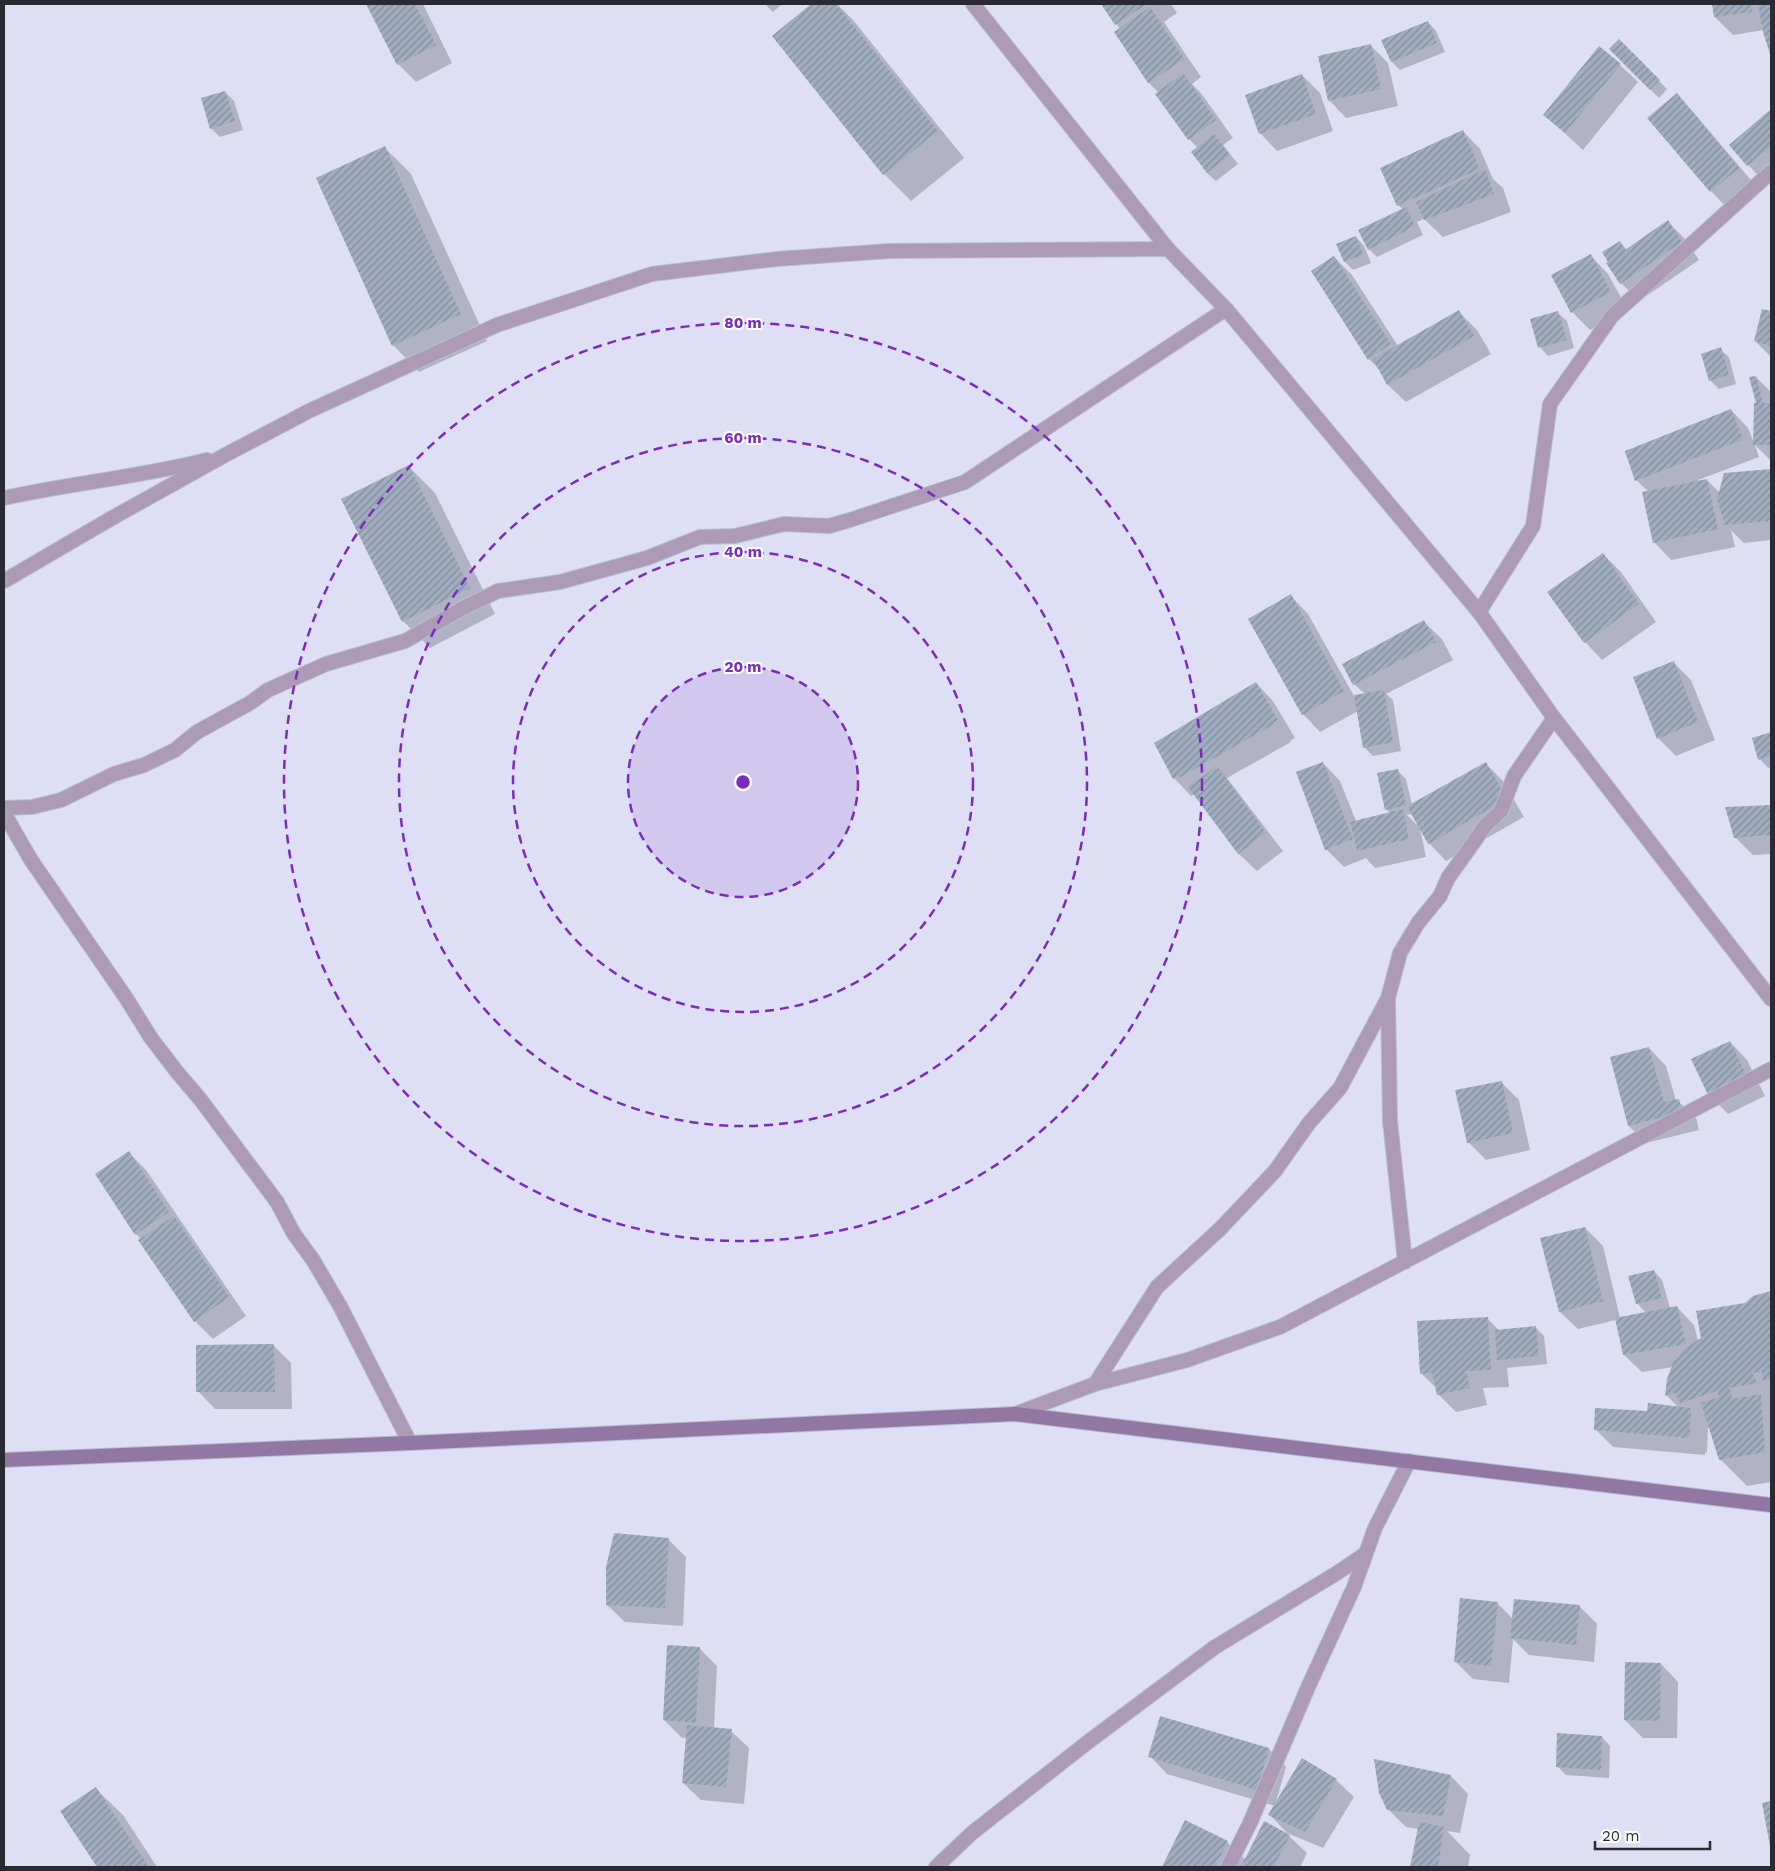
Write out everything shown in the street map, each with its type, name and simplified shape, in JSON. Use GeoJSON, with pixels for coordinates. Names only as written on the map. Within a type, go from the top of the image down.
{"type":"FeatureCollection","features":[{"type":"Feature","properties":{"kind":"main road"},"geometry":{"type":"LineString","coordinates":[[4,1460],[1016,1414],[1771,1505]]}},
{"type":"Feature","properties":{"kind":"street"},"geometry":{"type":"LineString","coordinates":[[975,4],[1168,249],[1226,309],[1479,612],[1554,718],[1771,1000]]}},
{"type":"Feature","properties":{"kind":"street"},"geometry":{"type":"LineString","coordinates":[[1479,612],[1533,526],[1550,404],[1612,316],[1771,172]]}},
{"type":"Feature","properties":{"kind":"street"},"geometry":{"type":"LineString","coordinates":[[4,581],[112,518],[311,410],[497,325],[652,274],[777,259],[890,251],[1168,249]]}},
{"type":"Feature","properties":{"kind":"street"},"geometry":{"type":"LineString","coordinates":[[4,808],[32,807],[61,800],[114,774],[144,765],[175,750],[197,732],[250,703],[268,690],[326,664],[405,642],[498,590],[568,580],[647,558],[700,537],[735,536],[784,524],[829,526],[965,482],[1226,309]]}},
{"type":"Feature","properties":{"kind":"street"},"geometry":{"type":"LineString","coordinates":[[4,498],[43,489],[135,475],[227,454]]}},
{"type":"Feature","properties":{"kind":"street"},"geometry":{"type":"LineString","coordinates":[[1096,1384],[1157,1287],[1220,1229],[1274,1170],[1309,1124],[1340,1088],[1388,998],[1400,953],[1418,923],[1440,896],[1448,878],[1485,826],[1501,811],[1514,776],[1554,718]]}},
{"type":"Feature","properties":{"kind":"street"},"geometry":{"type":"LineString","coordinates":[[4,813],[36,868],[126,998],[151,1038],[278,1202],[294,1234],[313,1260],[340,1306],[410,1443]]}},
{"type":"Feature","properties":{"kind":"street"},"geometry":{"type":"LineString","coordinates":[[1388,998],[1390,1120],[1404,1262]]}},
{"type":"Feature","properties":{"kind":"street"},"geometry":{"type":"LineString","coordinates":[[1016,1414],[1096,1384],[1187,1360],[1280,1327],[1771,1069]]}},
{"type":"Feature","properties":{"kind":"street"},"geometry":{"type":"LineString","coordinates":[[1228,1867],[1250,1823],[1308,1685],[1354,1587],[1375,1528],[1409,1461]]}},
{"type":"Feature","properties":{"kind":"street"},"geometry":{"type":"LineString","coordinates":[[936,1867],[980,1826],[1214,1647],[1365,1554]]}},
{"type":"Feature","properties":{"kind":"building"},"geometry":{"type":"Polygon","coordinates":[[[366,4],[415,4],[436,45],[397,65],[366,4]]]}},
{"type":"Feature","properties":{"kind":"building"},"geometry":{"type":"Polygon","coordinates":[[[811,4],[836,4],[938,131],[883,175],[772,36],[811,4]]]}},
{"type":"Feature","properties":{"kind":"building"},"geometry":{"type":"Polygon","coordinates":[[[1101,4],[1147,4],[1115,25],[1101,4]]]}},
{"type":"Feature","properties":{"kind":"building"},"geometry":{"type":"Polygon","coordinates":[[[1712,4],[1751,4],[1752,12],[1714,17],[1712,4]]]}},
{"type":"Feature","properties":{"kind":"building"},"geometry":{"type":"Polygon","coordinates":[[[1758,4],[1771,4],[1770,54],[1763,32],[1758,4]]]}},
{"type":"Feature","properties":{"kind":"building"},"geometry":{"type":"Polygon","coordinates":[[[1150,7],[1184,59],[1148,83],[1114,32],[1150,7]]]}},
{"type":"Feature","properties":{"kind":"building"},"geometry":{"type":"Polygon","coordinates":[[[1428,21],[1437,43],[1391,62],[1381,40],[1428,21]]]}},
{"type":"Feature","properties":{"kind":"building"},"geometry":{"type":"Polygon","coordinates":[[[1619,39],[1660,80],[1650,90],[1609,49],[1619,39]]]}},
{"type":"Feature","properties":{"kind":"building"},"geometry":{"type":"Polygon","coordinates":[[[1371,44],[1381,89],[1328,101],[1318,56],[1371,44]]]}},
{"type":"Feature","properties":{"kind":"building"},"geometry":{"type":"Polygon","coordinates":[[[1599,46],[1621,64],[1565,133],[1543,115],[1599,46]]]}},
{"type":"Feature","properties":{"kind":"building"},"geometry":{"type":"Polygon","coordinates":[[[1183,73],[1216,120],[1188,140],[1155,94],[1183,73]]]}},
{"type":"Feature","properties":{"kind":"building"},"geometry":{"type":"Polygon","coordinates":[[[1302,74],[1316,114],[1259,134],[1245,95],[1302,74]]]}},
{"type":"Feature","properties":{"kind":"building"},"geometry":{"type":"Polygon","coordinates":[[[225,91],[235,121],[210,129],[201,98],[225,91]]]}},
{"type":"Feature","properties":{"kind":"building"},"geometry":{"type":"Polygon","coordinates":[[[1677,93],[1739,168],[1710,192],[1647,118],[1677,93]]]}},
{"type":"Feature","properties":{"kind":"building"},"geometry":{"type":"Polygon","coordinates":[[[1771,109],[1771,146],[1747,166],[1729,145],[1771,109]]]}},
{"type":"Feature","properties":{"kind":"building"},"geometry":{"type":"Polygon","coordinates":[[[1463,130],[1480,169],[1397,206],[1380,168],[1463,130]]]}},
{"type":"Feature","properties":{"kind":"building"},"geometry":{"type":"Polygon","coordinates":[[[1214,134],[1230,155],[1207,173],[1191,152],[1214,134]]]}},
{"type":"Feature","properties":{"kind":"building"},"geometry":{"type":"Polygon","coordinates":[[[385,146],[461,314],[392,346],[316,178],[385,146]]]}},
{"type":"Feature","properties":{"kind":"building"},"geometry":{"type":"Polygon","coordinates":[[[1485,169],[1494,194],[1424,220],[1416,202],[1485,169]]]}},
{"type":"Feature","properties":{"kind":"building"},"geometry":{"type":"Polygon","coordinates":[[[1406,207],[1415,226],[1368,250],[1358,230],[1406,207]]]}},
{"type":"Feature","properties":{"kind":"building"},"geometry":{"type":"Polygon","coordinates":[[[1668,220],[1682,242],[1620,284],[1606,263],[1608,262],[1602,252],[1620,241],[1625,250],[1668,220]]]}},
{"type":"Feature","properties":{"kind":"building"},"geometry":{"type":"Polygon","coordinates":[[[1356,236],[1363,255],[1344,262],[1336,244],[1356,236]]]}},
{"type":"Feature","properties":{"kind":"building"},"geometry":{"type":"Polygon","coordinates":[[[1591,254],[1611,292],[1571,313],[1551,275],[1591,254]]]}},
{"type":"Feature","properties":{"kind":"building"},"geometry":{"type":"Polygon","coordinates":[[[1334,256],[1391,344],[1368,360],[1311,271],[1334,256]]]}},
{"type":"Feature","properties":{"kind":"building"},"geometry":{"type":"Polygon","coordinates":[[[1762,309],[1771,311],[1771,346],[1754,341],[1762,309]]]}},
{"type":"Feature","properties":{"kind":"building"},"geometry":{"type":"Polygon","coordinates":[[[1459,310],[1474,336],[1387,385],[1373,359],[1459,310]]]}},
{"type":"Feature","properties":{"kind":"building"},"geometry":{"type":"Polygon","coordinates":[[[1558,311],[1567,340],[1538,348],[1530,319],[1558,311]]]}},
{"type":"Feature","properties":{"kind":"building"},"geometry":{"type":"Polygon","coordinates":[[[1721,347],[1729,375],[1709,381],[1701,354],[1721,347]]]}},
{"type":"Feature","properties":{"kind":"building"},"geometry":{"type":"Polygon","coordinates":[[[1756,376],[1763,403],[1771,403],[1771,445],[1753,445],[1754,403],[1756,403],[1749,377],[1756,376]]]}},
{"type":"Feature","properties":{"kind":"building"},"geometry":{"type":"Polygon","coordinates":[[[1731,409],[1742,440],[1635,481],[1625,451],[1731,409]]]}},
{"type":"Feature","properties":{"kind":"building"},"geometry":{"type":"Polygon","coordinates":[[[409,465],[470,588],[402,622],[341,499],[409,465]]]}},
{"type":"Feature","properties":{"kind":"building"},"geometry":{"type":"Polygon","coordinates":[[[1771,469],[1771,521],[1725,525],[1717,499],[1724,473],[1771,469]]]}},
{"type":"Feature","properties":{"kind":"building"},"geometry":{"type":"Polygon","coordinates":[[[1707,479],[1718,529],[1653,543],[1642,492],[1707,479]]]}},
{"type":"Feature","properties":{"kind":"building"},"geometry":{"type":"Polygon","coordinates":[[[1603,553],[1639,604],[1584,643],[1547,592],[1603,553]]]}},
{"type":"Feature","properties":{"kind":"building"},"geometry":{"type":"Polygon","coordinates":[[[1291,594],[1344,691],[1302,715],[1248,619],[1291,594]]]}},
{"type":"Feature","properties":{"kind":"building"},"geometry":{"type":"Polygon","coordinates":[[[1424,620],[1436,642],[1353,685],[1342,664],[1424,620]]]}},
{"type":"Feature","properties":{"kind":"building"},"geometry":{"type":"Polygon","coordinates":[[[1674,661],[1698,722],[1657,739],[1633,677],[1674,661]]]}},
{"type":"Feature","properties":{"kind":"building"},"geometry":{"type":"Polygon","coordinates":[[[1256,682],[1278,720],[1179,778],[1178,776],[1173,779],[1154,743],[1256,682]]]}},
{"type":"Feature","properties":{"kind":"building"},"geometry":{"type":"Polygon","coordinates":[[[1384,690],[1393,742],[1363,748],[1354,695],[1384,690]]]}},
{"type":"Feature","properties":{"kind":"building"},"geometry":{"type":"Polygon","coordinates":[[[1771,732],[1771,756],[1758,760],[1752,738],[1771,732]]]}},
{"type":"Feature","properties":{"kind":"building"},"geometry":{"type":"Polygon","coordinates":[[[1323,762],[1353,839],[1325,850],[1296,772],[1323,762]]]}},
{"type":"Feature","properties":{"kind":"building"},"geometry":{"type":"Polygon","coordinates":[[[1486,762],[1507,799],[1428,844],[1408,808],[1411,804],[1486,762]]]}},
{"type":"Feature","properties":{"kind":"building"},"geometry":{"type":"Polygon","coordinates":[[[1217,766],[1266,833],[1238,854],[1188,787],[1217,766]]]}},
{"type":"Feature","properties":{"kind":"building"},"geometry":{"type":"Polygon","coordinates":[[[1398,769],[1406,805],[1385,810],[1377,773],[1398,769]]]}},
{"type":"Feature","properties":{"kind":"building"},"geometry":{"type":"Polygon","coordinates":[[[1771,805],[1771,835],[1734,838],[1725,807],[1771,805]]]}},
{"type":"Feature","properties":{"kind":"building"},"geometry":{"type":"Polygon","coordinates":[[[1403,809],[1409,839],[1357,851],[1350,822],[1403,809]]]}},
{"type":"Feature","properties":{"kind":"building"},"geometry":{"type":"Polygon","coordinates":[[[1730,1041],[1748,1079],[1709,1097],[1691,1059],[1730,1041]]]}},
{"type":"Feature","properties":{"kind":"building"},"geometry":{"type":"Polygon","coordinates":[[[1649,1047],[1664,1102],[1679,1099],[1682,1112],[1628,1126],[1610,1057],[1649,1047]]]}},
{"type":"Feature","properties":{"kind":"building"},"geometry":{"type":"Polygon","coordinates":[[[1502,1081],[1513,1133],[1467,1143],[1455,1090],[1502,1081]]]}},
{"type":"Feature","properties":{"kind":"building"},"geometry":{"type":"Polygon","coordinates":[[[129,1151],[169,1212],[135,1235],[95,1174],[129,1151]]]}},
{"type":"Feature","properties":{"kind":"building"},"geometry":{"type":"Polygon","coordinates":[[[174,1216],[229,1297],[194,1322],[138,1240],[174,1216]]]}},
{"type":"Feature","properties":{"kind":"building"},"geometry":{"type":"Polygon","coordinates":[[[1585,1227],[1603,1301],[1559,1312],[1540,1238],[1585,1227]]]}},
{"type":"Feature","properties":{"kind":"building"},"geometry":{"type":"Polygon","coordinates":[[[1654,1270],[1662,1298],[1636,1304],[1628,1276],[1654,1270]]]}},
{"type":"Feature","properties":{"kind":"building"},"geometry":{"type":"Polygon","coordinates":[[[1771,1291],[1771,1379],[1763,1381],[1762,1372],[1752,1373],[1757,1383],[1730,1388],[1732,1399],[1761,1394],[1765,1452],[1719,1460],[1701,1403],[1719,1397],[1717,1391],[1680,1403],[1675,1393],[1665,1396],[1667,1379],[1673,1363],[1684,1349],[1701,1338],[1696,1311],[1745,1303],[1753,1296],[1771,1291]]]}},
{"type":"Feature","properties":{"kind":"building"},"geometry":{"type":"Polygon","coordinates":[[[1677,1306],[1686,1344],[1623,1355],[1615,1318],[1677,1306]]]}},
{"type":"Feature","properties":{"kind":"building"},"geometry":{"type":"Polygon","coordinates":[[[1488,1317],[1491,1370],[1466,1371],[1470,1388],[1437,1395],[1432,1373],[1420,1374],[1417,1321],[1488,1317]]]}},
{"type":"Feature","properties":{"kind":"building"},"geometry":{"type":"Polygon","coordinates":[[[1536,1326],[1539,1356],[1497,1360],[1495,1330],[1536,1326]]]}},
{"type":"Feature","properties":{"kind":"building"},"geometry":{"type":"Polygon","coordinates":[[[274,1344],[275,1392],[196,1392],[196,1345],[274,1344]]]}},
{"type":"Feature","properties":{"kind":"building"},"geometry":{"type":"Polygon","coordinates":[[[1648,1403],[1691,1408],[1690,1436],[1688,1438],[1594,1430],[1595,1408],[1647,1411],[1648,1403]]]}},
{"type":"Feature","properties":{"kind":"building"},"geometry":{"type":"Polygon","coordinates":[[[614,1533],[669,1538],[665,1608],[606,1605],[606,1567],[614,1533]]]}},
{"type":"Feature","properties":{"kind":"building"},"geometry":{"type":"Polygon","coordinates":[[[1460,1598],[1498,1602],[1491,1666],[1454,1662],[1460,1598]]]}},
{"type":"Feature","properties":{"kind":"building"},"geometry":{"type":"Polygon","coordinates":[[[1514,1599],[1580,1605],[1576,1645],[1510,1638],[1514,1599]]]}},
{"type":"Feature","properties":{"kind":"building"},"geometry":{"type":"Polygon","coordinates":[[[667,1645],[700,1647],[696,1723],[663,1720],[667,1645]]]}},
{"type":"Feature","properties":{"kind":"building"},"geometry":{"type":"Polygon","coordinates":[[[1625,1662],[1661,1663],[1660,1721],[1624,1720],[1625,1662]]]}},
{"type":"Feature","properties":{"kind":"building"},"geometry":{"type":"Polygon","coordinates":[[[1160,1716],[1269,1748],[1257,1790],[1148,1757],[1160,1716]]]}},
{"type":"Feature","properties":{"kind":"building"},"geometry":{"type":"Polygon","coordinates":[[[687,1725],[732,1729],[726,1787],[682,1783],[687,1725]]]}},
{"type":"Feature","properties":{"kind":"building"},"geometry":{"type":"Polygon","coordinates":[[[1557,1733],[1602,1736],[1601,1770],[1556,1767],[1557,1733]]]}},
{"type":"Feature","properties":{"kind":"building"},"geometry":{"type":"Polygon","coordinates":[[[1302,1758],[1337,1779],[1305,1832],[1268,1815],[1302,1758]]]}},
{"type":"Feature","properties":{"kind":"building"},"geometry":{"type":"Polygon","coordinates":[[[1374,1759],[1451,1775],[1443,1816],[1387,1810],[1379,1793],[1374,1759]]]}},
{"type":"Feature","properties":{"kind":"building"},"geometry":{"type":"Polygon","coordinates":[[[96,1787],[149,1867],[97,1867],[60,1811],[96,1787]]]}},
{"type":"Feature","properties":{"kind":"building"},"geometry":{"type":"Polygon","coordinates":[[[1771,1801],[1771,1846],[1770,1846],[1762,1803],[1771,1801]]]}},
{"type":"Feature","properties":{"kind":"building"},"geometry":{"type":"Polygon","coordinates":[[[1185,1820],[1228,1841],[1215,1867],[1162,1867],[1185,1820]]]}},
{"type":"Feature","properties":{"kind":"building"},"geometry":{"type":"Polygon","coordinates":[[[1264,1821],[1290,1835],[1274,1867],[1241,1867],[1264,1821]]]}},
{"type":"Feature","properties":{"kind":"building"},"geometry":{"type":"Polygon","coordinates":[[[1419,1822],[1444,1827],[1438,1867],[1410,1867],[1419,1822]]]}}]}
